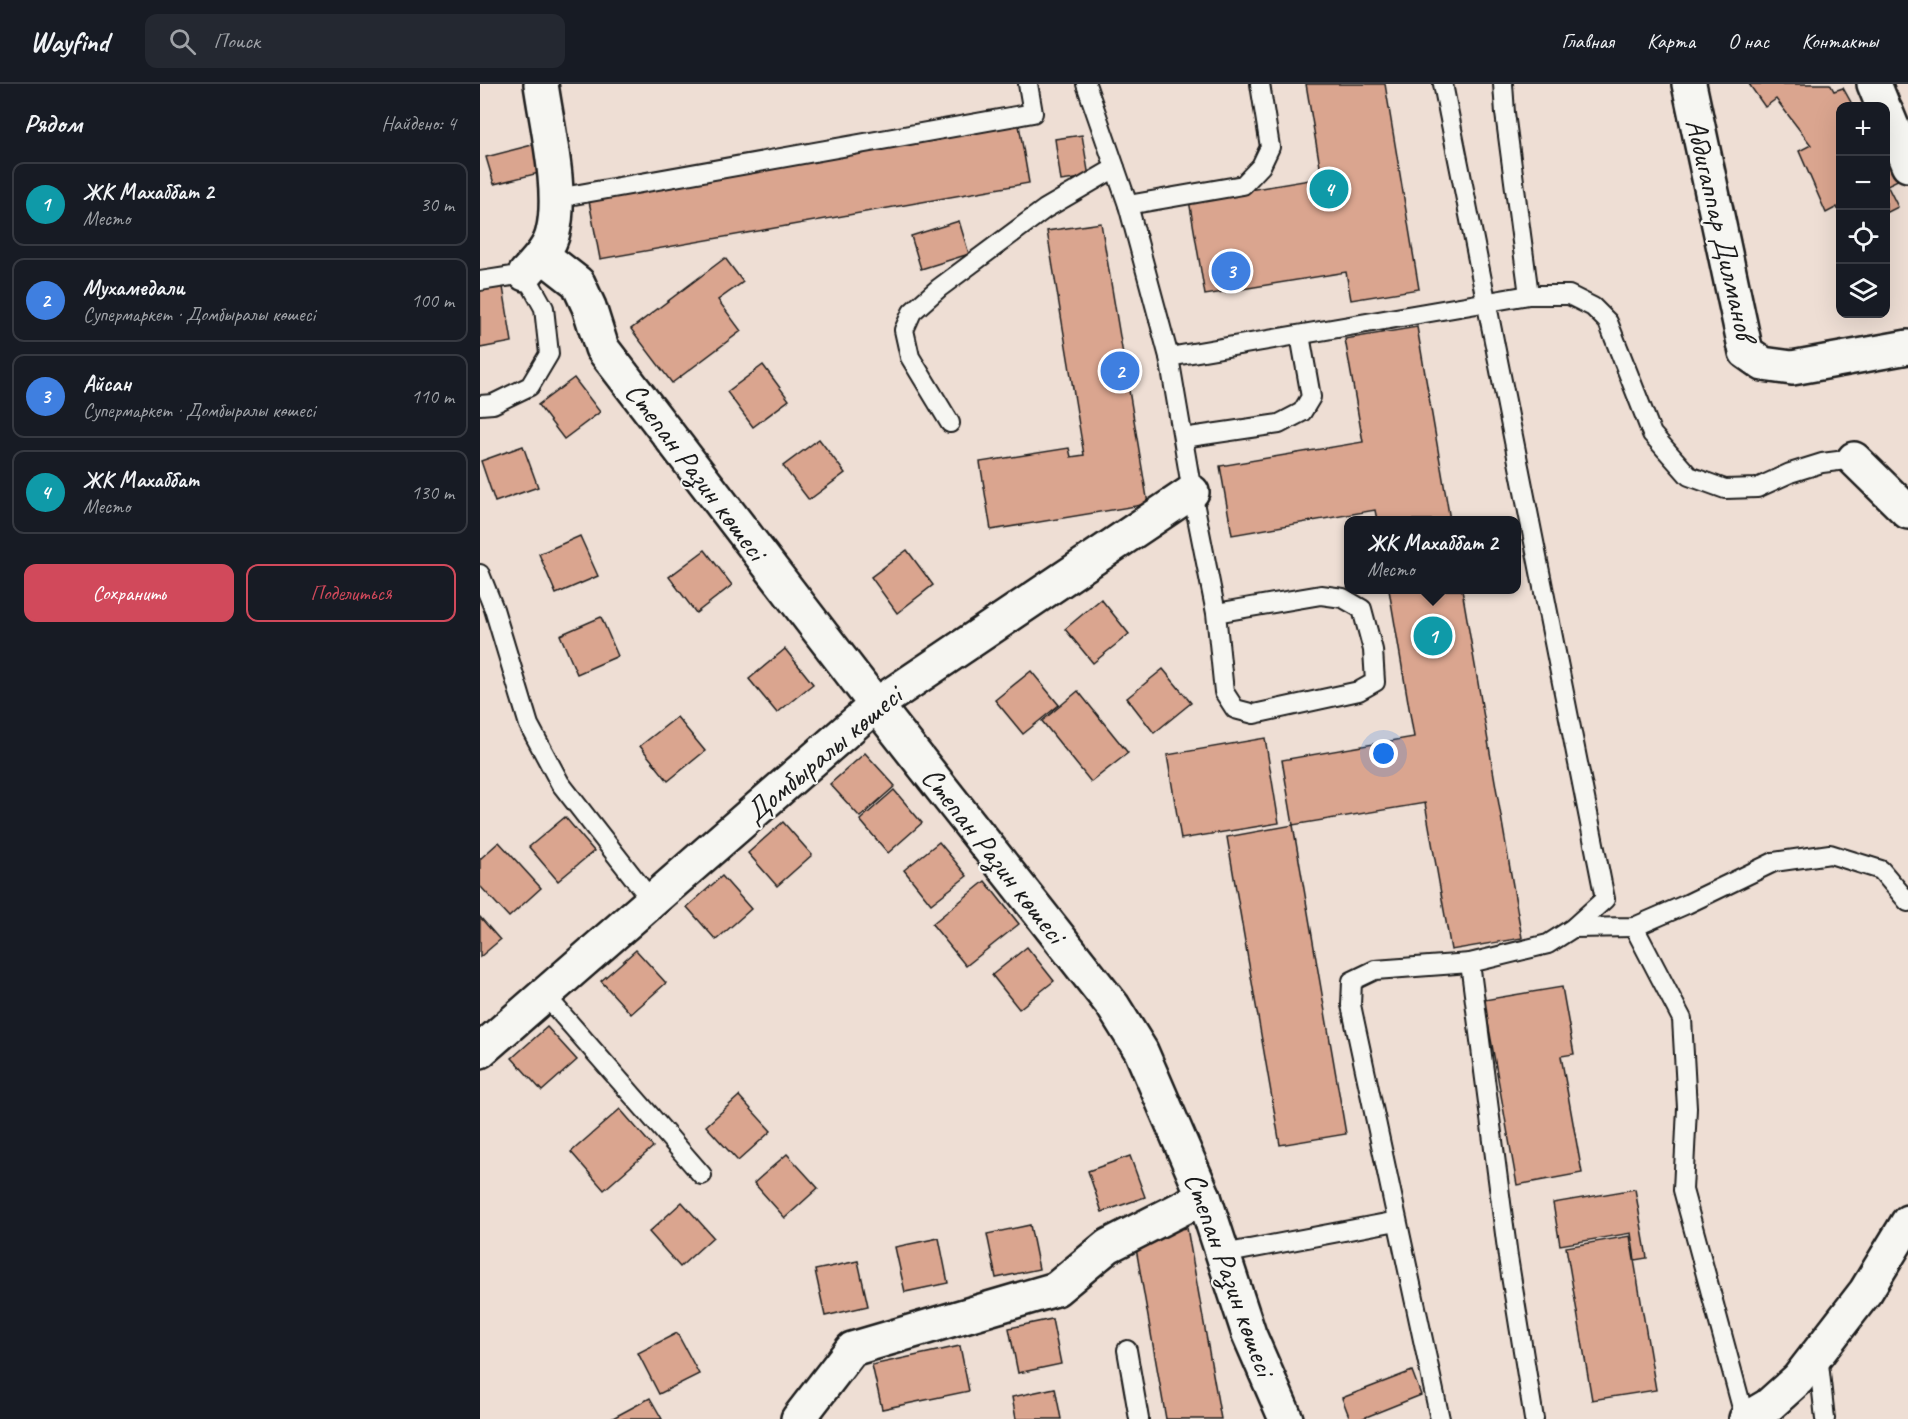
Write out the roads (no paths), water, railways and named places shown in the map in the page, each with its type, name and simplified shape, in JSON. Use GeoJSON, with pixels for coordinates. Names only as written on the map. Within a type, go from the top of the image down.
{"type":"FeatureCollection","features":[{"type":"Feature","properties":{"kind":"street"},"geometry":{"type":"LineString","coordinates":[[533,265],[553,233],[557,198],[541,84]]}},
{"type":"Feature","properties":{"kind":"street","name":"Абдигаппар Дилманов"},"geometry":{"type":"LineString","coordinates":[[1689,84],[1746,352],[1763,364],[1792,368],[1908,347]]}},
{"type":"Feature","properties":{"kind":"street"},"geometry":{"type":"LineString","coordinates":[[1874,84],[1881,102]]}},
{"type":"Feature","properties":{"kind":"street"},"geometry":{"type":"LineString","coordinates":[[1890,122],[1908,165]]}},
{"type":"Feature","properties":{"kind":"street","name":"Степан Разин көшесі"},"geometry":{"type":"LineString","coordinates":[[533,265],[578,283],[590,307],[602,348],[876,705],[1113,1006],[1141,1051],[1204,1197],[1249,1334],[1286,1419]]}},
{"type":"Feature","properties":{"kind":"street"},"geometry":{"type":"LineString","coordinates":[[1854,459],[1908,512]]}},
{"type":"Feature","properties":{"kind":"street","name":"Домбыралы көшесі"},"geometry":{"type":"LineString","coordinates":[[480,1051],[876,705],[1192,492]]}},
{"type":"Feature","properties":{"kind":"street"},"geometry":{"type":"LineString","coordinates":[[798,1419],[852,1348],[1056,1289],[1108,1246],[1204,1197]]}},
{"type":"Feature","properties":{"kind":"street"},"geometry":{"type":"LineString","coordinates":[[1746,1419],[1768,1406],[1798,1379],[1866,1292],[1908,1222]]}},
{"type":"Feature","properties":{"kind":"lane"},"geometry":{"type":"LineString","coordinates":[[557,198],[1034,113],[1028,84]]}},
{"type":"Feature","properties":{"kind":"lane"},"geometry":{"type":"LineString","coordinates":[[1086,84],[1128,205],[1169,357],[1192,492],[1216,612],[1224,692],[1235,709],[1254,714],[1359,691],[1375,682],[1373,650],[1362,609],[1343,597],[1321,595],[1216,612]]}},
{"type":"Feature","properties":{"kind":"lane"},"geometry":{"type":"LineString","coordinates":[[1128,205],[1243,185],[1261,166],[1270,147],[1260,84]]}},
{"type":"Feature","properties":{"kind":"lane"},"geometry":{"type":"LineString","coordinates":[[1440,1419],[1350,1005],[1352,981],[1375,970],[1470,963],[1548,944],[1573,928],[1605,899],[1443,84]]}},
{"type":"Feature","properties":{"kind":"lane"},"geometry":{"type":"LineString","coordinates":[[1503,84],[1529,295]]}},
{"type":"Feature","properties":{"kind":"lane"},"geometry":{"type":"LineString","coordinates":[[950,423],[910,357],[904,330],[912,312],[939,288],[1045,209],[1115,168]]}},
{"type":"Feature","properties":{"kind":"lane"},"geometry":{"type":"LineString","coordinates":[[480,281],[533,265],[544,308],[549,354],[530,386],[493,404],[480,405]]}},
{"type":"Feature","properties":{"kind":"lane"},"geometry":{"type":"LineString","coordinates":[[1169,357],[1529,295],[1569,295],[1593,307],[1608,322],[1652,434],[1689,476],[1725,489],[1757,488],[1790,473],[1822,463],[1854,459]]}},
{"type":"Feature","properties":{"kind":"lane"},"geometry":{"type":"LineString","coordinates":[[1183,438],[1280,424],[1302,412],[1311,397],[1300,335]]}},
{"type":"Feature","properties":{"kind":"lane"},"geometry":{"type":"LineString","coordinates":[[480,574],[494,609],[529,725],[560,783],[651,900]]}},
{"type":"Feature","properties":{"kind":"lane"},"geometry":{"type":"LineString","coordinates":[[1573,928],[1634,927],[1774,862],[1830,854],[1881,870],[1908,902]]}},
{"type":"Feature","properties":{"kind":"lane"},"geometry":{"type":"LineString","coordinates":[[1634,927],[1682,1019],[1687,1108],[1683,1190],[1746,1419]]}},
{"type":"Feature","properties":{"kind":"lane"},"geometry":{"type":"LineString","coordinates":[[1470,963],[1508,1257],[1534,1419]]}},
{"type":"Feature","properties":{"kind":"lane"},"geometry":{"type":"LineString","coordinates":[[545,995],[702,1175]]}},
{"type":"Feature","properties":{"kind":"lane"},"geometry":{"type":"LineString","coordinates":[[1223,1254],[1397,1221]]}},
{"type":"Feature","properties":{"kind":"lane"},"geometry":{"type":"LineString","coordinates":[[1127,1350],[1139,1419]]}},
{"type":"Feature","properties":{"kind":"lane"},"geometry":{"type":"LineString","coordinates":[[1818,1354],[1825,1419]]}},
{"type":"Feature","properties":{"kind":"place","name":"ЖК Махаббат"},"geometry":{"type":"Point","coordinates":[1329,189]}},
{"type":"Feature","properties":{"kind":"place","name":"Айсан"},"geometry":{"type":"Point","coordinates":[1231,271]}},
{"type":"Feature","properties":{"kind":"place","name":"Мухамедали"},"geometry":{"type":"Point","coordinates":[1120,371]}},
{"type":"Feature","properties":{"kind":"place","name":"ЖК Махаббат 2"},"geometry":{"type":"Point","coordinates":[1433,636]}}]}
